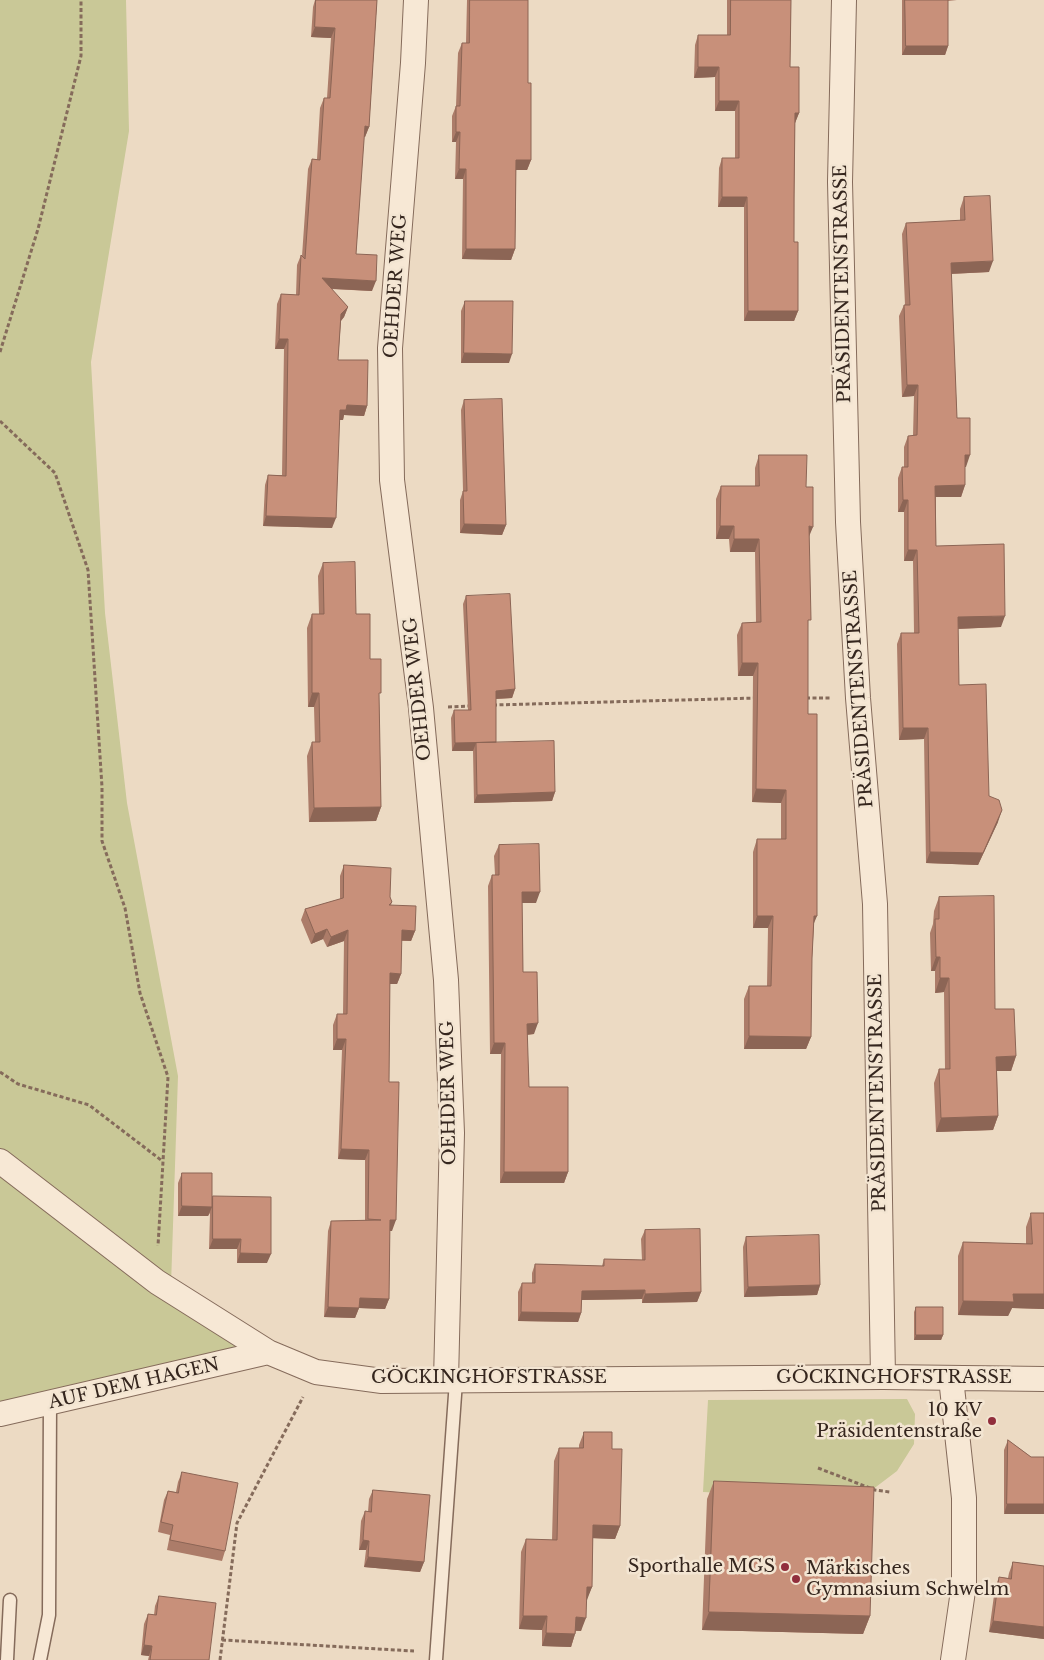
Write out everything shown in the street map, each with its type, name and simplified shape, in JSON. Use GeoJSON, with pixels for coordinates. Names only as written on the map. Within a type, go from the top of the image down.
{"type":"FeatureCollection","features":[{"type":"Feature","properties":{"kind":"street","name":"OEHDER WEG"},"geometry":{"type":"LineString","coordinates":[[416,0],[413,63],[390,348],[392,480],[421,708],[446,980],[452,1133],[451,1380]]}},
{"type":"Feature","properties":{"kind":"street","name":"PRÄSIDENTENSTRASSE"},"geometry":{"type":"LineString","coordinates":[[844,0],[840,182],[848,522],[858,698],[875,904],[883,1377]]}},
{"type":"Feature","properties":{"kind":"street","name":"GÖCKINGHOFSTRASSE"},"geometry":{"type":"LineString","coordinates":[[0,1161],[157,1282],[268,1352],[316,1372],[382,1380],[883,1377],[1044,1379]]}},
{"type":"Feature","properties":{"kind":"street","name":"AUF DEM HAGEN"},"geometry":{"type":"LineString","coordinates":[[0,1414],[50,1404],[268,1352]]}},
{"type":"Feature","properties":{"kind":"street"},"geometry":{"type":"LineString","coordinates":[[951,1378],[964,1498],[964,1584],[953,1660]]}},
{"type":"Feature","properties":{"kind":"lane"},"geometry":{"type":"LineString","coordinates":[[436,1656],[451,1380]]}},
{"type":"Feature","properties":{"kind":"lane"},"geometry":{"type":"LineString","coordinates":[[40,1660],[49,1615],[50,1404]]}},
{"type":"Feature","properties":{"kind":"lane"},"geometry":{"type":"LineString","coordinates":[[7,1660],[10,1600]]}},
{"type":"Feature","properties":{"kind":"path"},"geometry":{"type":"LineString","coordinates":[[0,352],[38,230],[81,56],[81,0]]}},
{"type":"Feature","properties":{"kind":"path"},"geometry":{"type":"LineString","coordinates":[[0,421],[55,473],[88,570],[102,787],[102,841],[125,908],[140,994],[168,1077],[162,1160],[157,1282]]}},
{"type":"Feature","properties":{"kind":"path"},"geometry":{"type":"LineString","coordinates":[[489,706],[761,698]]}},
{"type":"Feature","properties":{"kind":"path"},"geometry":{"type":"LineString","coordinates":[[800,698],[858,698]]}},
{"type":"Feature","properties":{"kind":"path"},"geometry":{"type":"LineString","coordinates":[[421,708],[480,706]]}},
{"type":"Feature","properties":{"kind":"path"},"geometry":{"type":"LineString","coordinates":[[0,1072],[18,1084],[89,1104],[162,1160]]}},
{"type":"Feature","properties":{"kind":"path"},"geometry":{"type":"LineString","coordinates":[[220,1660],[237,1523],[316,1372]]}},
{"type":"Feature","properties":{"kind":"path"},"geometry":{"type":"LineString","coordinates":[[818,1468],[875,1490],[890,1492]]}},
{"type":"Feature","properties":{"kind":"path"},"geometry":{"type":"LineString","coordinates":[[222,1640],[436,1656]]}},
{"type":"Feature","properties":{"kind":"shaded area"},"geometry":{"type":"Polygon","coordinates":[[[0,0],[126,0],[129,131],[91,362],[105,613],[127,803],[178,1076],[171,1285],[253,1356],[0,1425],[0,0]]]}},
{"type":"Feature","properties":{"kind":"shaded area"},"geometry":{"type":"Polygon","coordinates":[[[907,1399],[915,1414],[914,1444],[897,1471],[860,1499],[703,1492],[708,1400],[907,1399]]]}},
{"type":"Feature","properties":{"kind":"building"},"geometry":{"type":"Polygon","coordinates":[[[316,0],[377,0],[369,127],[365,126],[356,254],[377,255],[376,281],[322,278],[348,307],[341,314],[338,360],[368,360],[367,406],[347,405],[346,410],[340,410],[336,518],[266,516],[268,475],[286,476],[288,339],[279,339],[281,294],[299,295],[301,255],[305,259],[312,159],[320,160],[324,98],[330,98],[335,28],[315,27],[316,0]]]}},
{"type":"Feature","properties":{"kind":"building"},"geometry":{"type":"Polygon","coordinates":[[[470,0],[528,0],[528,83],[531,83],[531,160],[516,160],[515,249],[466,249],[466,169],[459,169],[460,132],[456,132],[456,106],[460,106],[462,43],[469,43],[470,0]]]}},
{"type":"Feature","properties":{"kind":"building"},"geometry":{"type":"Polygon","coordinates":[[[731,0],[791,0],[790,67],[799,67],[799,113],[795,113],[794,198],[794,242],[798,242],[798,311],[748,311],[747,197],[722,197],[722,158],[739,158],[739,101],[719,101],[719,67],[698,67],[698,35],[730,35],[731,0]]]}},
{"type":"Feature","properties":{"kind":"building"},"geometry":{"type":"Polygon","coordinates":[[[905,0],[948,0],[948,46],[906,46],[905,0]]]}},
{"type":"Feature","properties":{"kind":"building"},"geometry":{"type":"Polygon","coordinates":[[[990,196],[993,261],[951,263],[957,418],[970,418],[970,455],[965,455],[965,485],[935,486],[936,546],[1004,544],[1005,616],[958,617],[959,685],[986,684],[989,796],[999,800],[1002,810],[983,853],[930,852],[928,728],[903,728],[901,633],[919,633],[917,550],[908,550],[908,500],[903,500],[902,467],[908,467],[908,436],[917,435],[918,385],[907,385],[904,305],[910,305],[906,223],[965,220],[964,197],[990,196]]]}},
{"type":"Feature","properties":{"kind":"building"},"geometry":{"type":"Polygon","coordinates":[[[465,301],[513,301],[512,354],[464,353],[465,301]]]}},
{"type":"Feature","properties":{"kind":"building"},"geometry":{"type":"Polygon","coordinates":[[[502,399],[506,525],[464,524],[463,491],[467,491],[464,400],[502,399]]]}},
{"type":"Feature","properties":{"kind":"building"},"geometry":{"type":"Polygon","coordinates":[[[759,455],[807,455],[806,487],[813,487],[813,527],[809,526],[811,620],[808,620],[808,714],[817,714],[817,916],[814,916],[811,1037],[749,1036],[749,986],[771,986],[773,916],[757,916],[757,839],[786,839],[786,790],[756,789],[758,663],[742,663],[742,623],[761,622],[759,539],[734,539],[734,526],[720,526],[721,486],[759,486],[759,455]]]}},
{"type":"Feature","properties":{"kind":"building"},"geometry":{"type":"Polygon","coordinates":[[[355,562],[356,614],[370,614],[370,659],[381,659],[381,693],[379,693],[381,807],[314,808],[312,742],[320,742],[319,693],[312,693],[312,614],[324,614],[323,563],[355,562]]]}},
{"type":"Feature","properties":{"kind":"building"},"geometry":{"type":"Polygon","coordinates":[[[510,594],[515,689],[496,691],[496,742],[455,743],[454,710],[471,710],[466,596],[510,594]]]}},
{"type":"Feature","properties":{"kind":"building"},"geometry":{"type":"Polygon","coordinates":[[[554,741],[555,792],[477,795],[476,743],[554,741]]]}},
{"type":"Feature","properties":{"kind":"building"},"geometry":{"type":"Polygon","coordinates":[[[539,844],[540,892],[522,892],[523,972],[537,972],[538,1023],[527,1024],[529,1087],[568,1087],[568,1172],[504,1172],[505,1043],[494,1043],[492,875],[499,875],[499,845],[539,844]]]}},
{"type":"Feature","properties":{"kind":"building"},"geometry":{"type":"Polygon","coordinates":[[[344,865],[391,868],[390,897],[392,902],[389,905],[416,906],[415,931],[402,930],[401,974],[390,973],[389,1082],[399,1082],[396,1220],[390,1220],[389,1299],[360,1298],[359,1308],[328,1307],[331,1221],[381,1220],[368,1219],[369,1150],[341,1149],[346,1039],[337,1039],[337,1014],[347,1014],[348,930],[331,937],[327,929],[315,934],[305,909],[343,898],[344,865]]]}},
{"type":"Feature","properties":{"kind":"building"},"geometry":{"type":"Polygon","coordinates":[[[994,896],[995,1009],[1014,1009],[1016,1056],[996,1057],[998,1116],[941,1118],[939,1069],[950,1069],[949,978],[940,978],[940,957],[936,957],[935,919],[939,919],[939,897],[994,896]]]}},
{"type":"Feature","properties":{"kind":"building"},"geometry":{"type":"Polygon","coordinates":[[[182,1173],[212,1173],[212,1207],[182,1206],[182,1173]]]}},
{"type":"Feature","properties":{"kind":"building"},"geometry":{"type":"Polygon","coordinates":[[[213,1196],[271,1197],[271,1254],[240,1253],[241,1239],[213,1239],[213,1196]]]}},
{"type":"Feature","properties":{"kind":"building"},"geometry":{"type":"Polygon","coordinates":[[[1031,1213],[1044,1213],[1044,1294],[1013,1294],[1014,1302],[963,1301],[963,1242],[1032,1244],[1031,1213]]]}},
{"type":"Feature","properties":{"kind":"building"},"geometry":{"type":"Polygon","coordinates":[[[700,1229],[701,1292],[645,1294],[645,1290],[582,1291],[581,1313],[521,1312],[522,1283],[535,1283],[535,1264],[604,1266],[604,1259],[645,1260],[645,1230],[700,1229]]]}},
{"type":"Feature","properties":{"kind":"building"},"geometry":{"type":"Polygon","coordinates":[[[819,1235],[820,1285],[748,1287],[746,1237],[819,1235]]]}},
{"type":"Feature","properties":{"kind":"building"},"geometry":{"type":"Polygon","coordinates":[[[916,1307],[943,1307],[943,1335],[916,1335],[916,1307]]]}},
{"type":"Feature","properties":{"kind":"building"},"geometry":{"type":"Polygon","coordinates":[[[584,1432],[612,1432],[612,1449],[622,1449],[620,1526],[593,1525],[592,1587],[587,1587],[586,1618],[576,1617],[575,1634],[546,1633],[547,1616],[523,1616],[526,1539],[557,1540],[559,1448],[583,1448],[584,1432]]]}},
{"type":"Feature","properties":{"kind":"building"},"geometry":{"type":"Polygon","coordinates":[[[1008,1440],[1031,1457],[1044,1457],[1044,1504],[1007,1504],[1008,1440]]]}},
{"type":"Feature","properties":{"kind":"building"},"geometry":{"type":"Polygon","coordinates":[[[182,1472],[238,1483],[225,1551],[170,1540],[173,1525],[161,1522],[168,1491],[178,1493],[182,1472]]]}},
{"type":"Feature","properties":{"kind":"building","name":"Sporthalle MGS"},"geometry":{"type":"Polygon","coordinates":[[[714,1481],[874,1487],[870,1616],[709,1612],[714,1481]]]}},
{"type":"Feature","properties":{"kind":"building"},"geometry":{"type":"Polygon","coordinates":[[[373,1490],[430,1495],[424,1562],[368,1557],[369,1541],[363,1540],[365,1511],[371,1512],[373,1490]]]}},
{"type":"Feature","properties":{"kind":"building"},"geometry":{"type":"Polygon","coordinates":[[[1013,1562],[1044,1566],[1044,1627],[993,1621],[999,1577],[1011,1579],[1013,1562]]]}},
{"type":"Feature","properties":{"kind":"building"},"geometry":{"type":"Polygon","coordinates":[[[159,1596],[216,1603],[209,1660],[150,1660],[152,1646],[144,1645],[148,1614],[156,1615],[159,1596]]]}},
{"type":"Feature","properties":{"kind":"place","name":"10 KV Präsidentenstraße"},"geometry":{"type":"Point","coordinates":[992,1421]}},
{"type":"Feature","properties":{"kind":"place","name":"Sporthalle MGS"},"geometry":{"type":"Point","coordinates":[785,1567]}},
{"type":"Feature","properties":{"kind":"place","name":"Märkisches Gymnasium Schwelm"},"geometry":{"type":"Point","coordinates":[796,1579]}}]}
